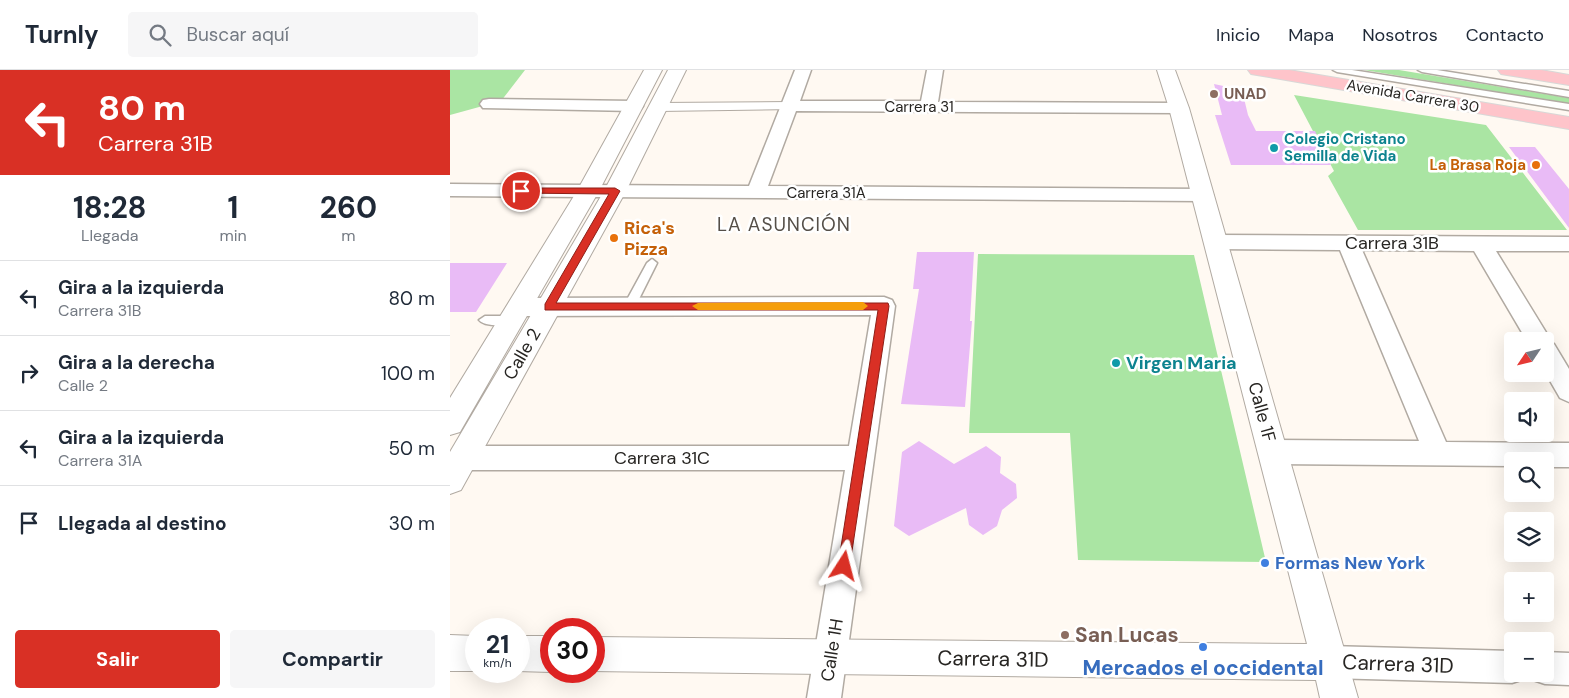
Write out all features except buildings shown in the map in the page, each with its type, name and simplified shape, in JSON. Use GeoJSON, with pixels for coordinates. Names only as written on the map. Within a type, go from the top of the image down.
{"type":"FeatureCollection","features":[{"type":"Feature","properties":{"kind":"highway","name":"Avenida Carrera 30"},"geometry":{"type":"LineString","coordinates":[[1257,70],[1569,123]]}},
{"type":"Feature","properties":{"kind":"highway"},"geometry":{"type":"LineString","coordinates":[[1507,70],[1569,80]]}},
{"type":"Feature","properties":{"kind":"street","name":"Calle 2"},"geometry":{"type":"LineString","coordinates":[[450,423],[588,191],[653,70]]}},
{"type":"Feature","properties":{"kind":"street","name":"Calle 2"},"geometry":{"type":"LineString","coordinates":[[456,469],[615,191],[677,70]]}},
{"type":"Feature","properties":{"kind":"street"},"geometry":{"type":"LineString","coordinates":[[756,192],[804,70]]}},
{"type":"Feature","properties":{"kind":"street"},"geometry":{"type":"LineString","coordinates":[[929,107],[935,70]]}},
{"type":"Feature","properties":{"kind":"street","name":"Calle 1F"},"geometry":{"type":"LineString","coordinates":[[1166,70],[1179,108],[1216,242],[1339,698]]}},
{"type":"Feature","properties":{"kind":"street"},"geometry":{"type":"LineString","coordinates":[[489,104],[634,106]]}},
{"type":"Feature","properties":{"kind":"street","name":"Carrera 31"},"geometry":{"type":"LineString","coordinates":[[659,107],[1179,108]]}},
{"type":"Feature","properties":{"kind":"street","name":"Carrera 31A"},"geometry":{"type":"LineString","coordinates":[[450,190],[1203,195]]}},
{"type":"Feature","properties":{"kind":"street","name":"Carrera 31B"},"geometry":{"type":"LineString","coordinates":[[1216,242],[1569,244]]}},
{"type":"Feature","properties":{"kind":"street"},"geometry":{"type":"LineString","coordinates":[[1348,242],[1437,453]]}},
{"type":"Feature","properties":{"kind":"street"},"geometry":{"type":"LineString","coordinates":[[1480,244],[1534,332]]}},
{"type":"Feature","properties":{"kind":"street","name":"Calle 1H"},"geometry":{"type":"LineString","coordinates":[[629,307],[884,306],[824,698]]}},
{"type":"Feature","properties":{"kind":"street"},"geometry":{"type":"LineString","coordinates":[[515,314],[549,307],[629,307]]}},
{"type":"Feature","properties":{"kind":"street"},"geometry":{"type":"LineString","coordinates":[[1554,366],[1569,391]]}},
{"type":"Feature","properties":{"kind":"street"},"geometry":{"type":"LineString","coordinates":[[1273,452],[1569,455]]}},
{"type":"Feature","properties":{"kind":"street","name":"Carrera 31C"},"geometry":{"type":"LineString","coordinates":[[456,469],[861,458]]}},
{"type":"Feature","properties":{"kind":"street"},"geometry":{"type":"LineString","coordinates":[[450,653],[465,654]]}},
{"type":"Feature","properties":{"kind":"street","name":"Carrera 31D"},"geometry":{"type":"LineString","coordinates":[[605,655],[1329,662],[1504,667]]}},
{"type":"Feature","properties":{"kind":"street"},"geometry":{"type":"LineString","coordinates":[[1554,668],[1569,669]]}},
{"type":"Feature","properties":{"kind":"lane"},"geometry":{"type":"LineString","coordinates":[[1337,70],[1569,107]]}},
{"type":"Feature","properties":{"kind":"lane"},"geometry":{"type":"LineString","coordinates":[[1422,70],[1569,94]]}},
{"type":"Feature","properties":{"kind":"lane"},"geometry":{"type":"LineString","coordinates":[[629,307],[652,263]]}},
{"type":"Feature","properties":{"kind":"lane"},"geometry":{"type":"LineString","coordinates":[[485,320],[515,314]]}},
{"type":"Feature","properties":{"kind":"green space"},"geometry":{"type":"Polygon","coordinates":[[[450,70],[525,70],[501,101],[450,115],[450,70]]]}},
{"type":"Feature","properties":{"kind":"green space"},"geometry":{"type":"Polygon","coordinates":[[[1364,70],[1399,70],[1569,98],[1569,104],[1364,70]]]}},
{"type":"Feature","properties":{"kind":"green space"},"geometry":{"type":"Polygon","coordinates":[[[1294,95],[1486,125],[1567,230],[1358,230],[1328,176],[1334,171],[1294,95]]]}},
{"type":"Feature","properties":{"kind":"green space"},"geometry":{"type":"Polygon","coordinates":[[[978,254],[1194,255],[1266,562],[1078,560],[1070,433],[969,433],[978,254]]]}},
{"type":"Feature","properties":{"kind":"slow traffic"},"geometry":{"type":"LineString","coordinates":[[698,306],[863,306]]}},
{"type":"Feature","properties":{"kind":"place","name":"UNAD"},"geometry":{"type":"Point","coordinates":[1214,94]}},
{"type":"Feature","properties":{"kind":"place","name":"Colegio Cristano Semilla de Vida"},"geometry":{"type":"Point","coordinates":[1274,148]}},
{"type":"Feature","properties":{"kind":"place","name":"La Brasa Roja"},"geometry":{"type":"Point","coordinates":[1536,165]}},
{"type":"Feature","properties":{"kind":"place","name":"Rica's Pizza"},"geometry":{"type":"Point","coordinates":[614,238]}},
{"type":"Feature","properties":{"kind":"place","name":"Virgen Maria"},"geometry":{"type":"Point","coordinates":[1116,363]}},
{"type":"Feature","properties":{"kind":"place","name":"Formas New York"},"geometry":{"type":"Point","coordinates":[1265,563]}},
{"type":"Feature","properties":{"kind":"place","name":"San Lucas"},"geometry":{"type":"Point","coordinates":[1065,635]}},
{"type":"Feature","properties":{"kind":"place","name":"Mercados el occidental"},"geometry":{"type":"Point","coordinates":[1203,647]}},
{"type":"Feature","properties":{"kind":"district","name":"LA ASUNCIÓN"},"geometry":{"type":"Point","coordinates":[784,224]}},
{"type":"Feature","properties":{"kind":"route"},"geometry":{"type":"LineString","coordinates":[[521,191],[615,191],[549,307],[884,306],[844,566]]}}]}
